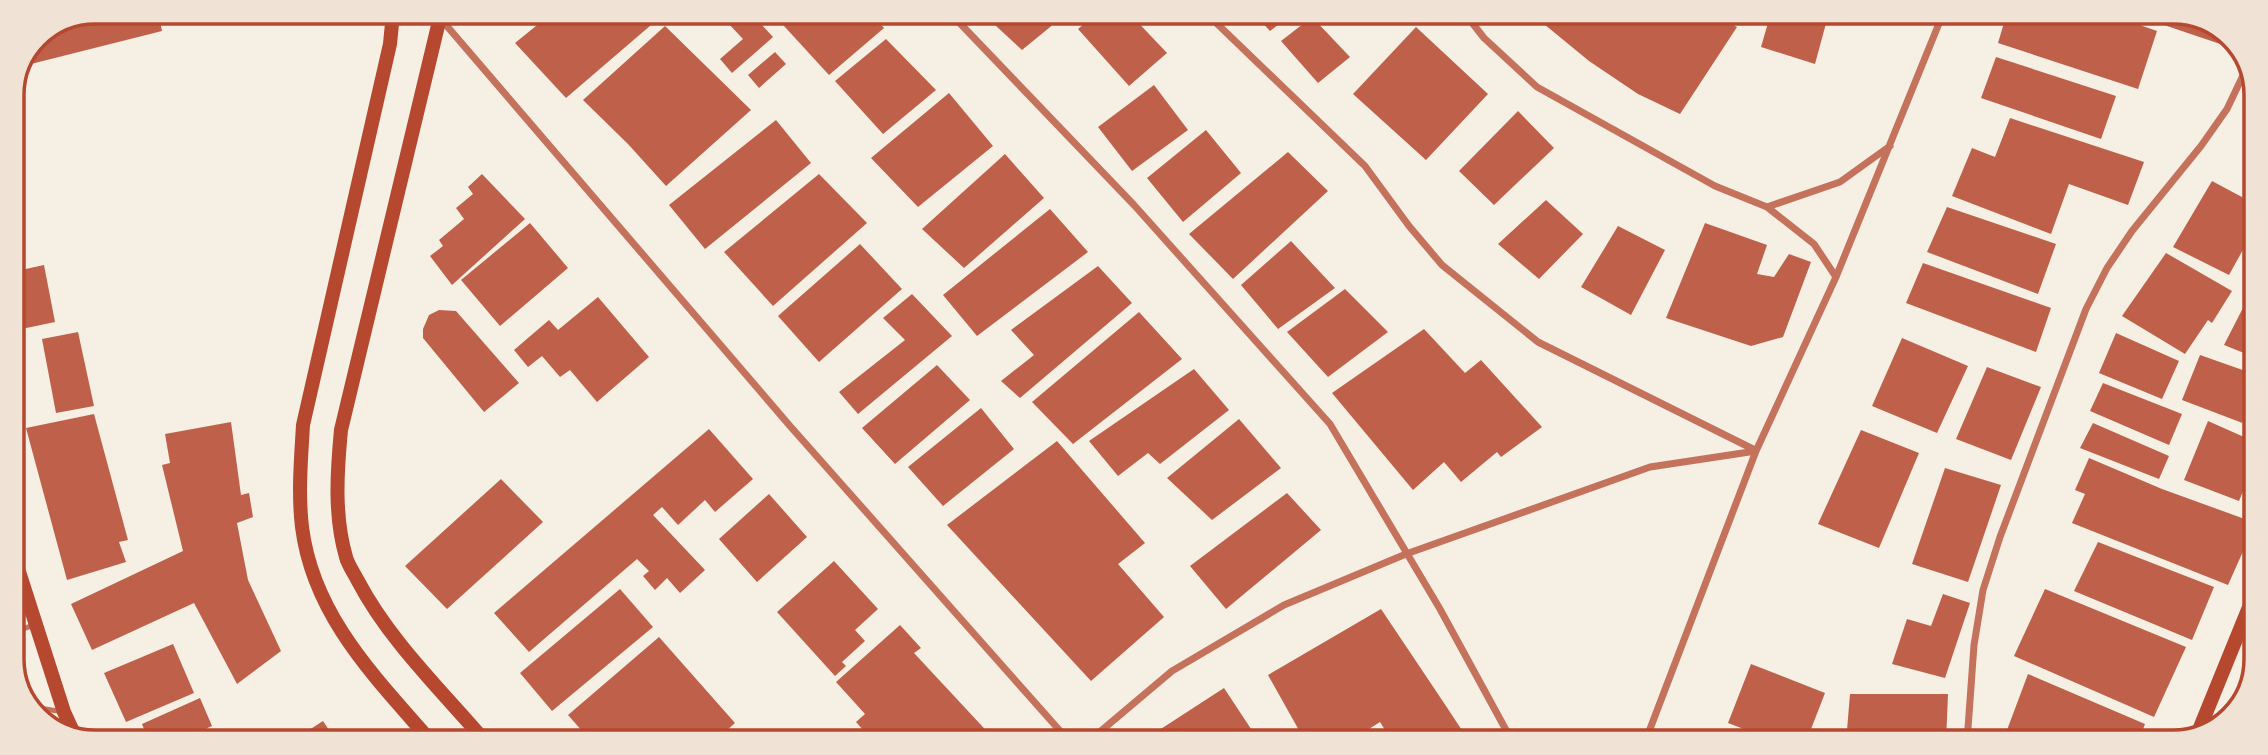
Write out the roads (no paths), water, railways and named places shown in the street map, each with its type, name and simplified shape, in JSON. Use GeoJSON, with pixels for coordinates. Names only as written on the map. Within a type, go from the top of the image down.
{"type":"FeatureCollection","features":[{"type":"Feature","properties":{"kind":"main road"},"geometry":{"type":"LineString","coordinates":[[392,24],[390,44],[303,425],[300,475],[302,527],[312,572],[332,619],[364,665],[421,730]]}},
{"type":"Feature","properties":{"kind":"main road"},"geometry":{"type":"LineString","coordinates":[[438,24],[341,430],[337,477],[339,521],[346,559],[369,603],[476,730]]}},
{"type":"Feature","properties":{"kind":"main road"},"geometry":{"type":"LineString","coordinates":[[25,592],[71,726]]}},
{"type":"Feature","properties":{"kind":"main road"},"geometry":{"type":"LineString","coordinates":[[2201,724],[2244,620]]}},
{"type":"Feature","properties":{"kind":"street"},"geometry":{"type":"LineString","coordinates":[[448,24],[790,426],[1060,730]]}},
{"type":"Feature","properties":{"kind":"street"},"geometry":{"type":"LineString","coordinates":[[961,24],[1135,205],[1330,425],[1447,621],[1506,730]]}},
{"type":"Feature","properties":{"kind":"street"},"geometry":{"type":"LineString","coordinates":[[1217,24],[1365,166],[1409,226],[1442,264],[1538,342],[1756,451]]}},
{"type":"Feature","properties":{"kind":"street"},"geometry":{"type":"LineString","coordinates":[[1473,24],[1484,38],[1537,87],[1714,186],[1767,207],[1814,244],[1836,277]]}},
{"type":"Feature","properties":{"kind":"street"},"geometry":{"type":"LineString","coordinates":[[1650,730],[1756,451],[1836,277],[1939,24]]}},
{"type":"Feature","properties":{"kind":"street"},"geometry":{"type":"LineString","coordinates":[[1968,730],[1974,645],[1983,590],[2000,537],[2086,309],[2107,268],[2132,231],[2201,146],[2227,108],[2241,78]]}},
{"type":"Feature","properties":{"kind":"street"},"geometry":{"type":"LineString","coordinates":[[1767,207],[1840,182],[1891,146]]}},
{"type":"Feature","properties":{"kind":"street"},"geometry":{"type":"LineString","coordinates":[[1102,730],[1172,671],[1284,605],[1406,554],[1650,467],[1756,451]]}},
{"type":"Feature","properties":{"kind":"lane"},"geometry":{"type":"LineString","coordinates":[[25,628],[35,625]]}},
{"type":"Feature","properties":{"kind":"lane"},"geometry":{"type":"LineString","coordinates":[[44,709],[64,712]]}}]}
